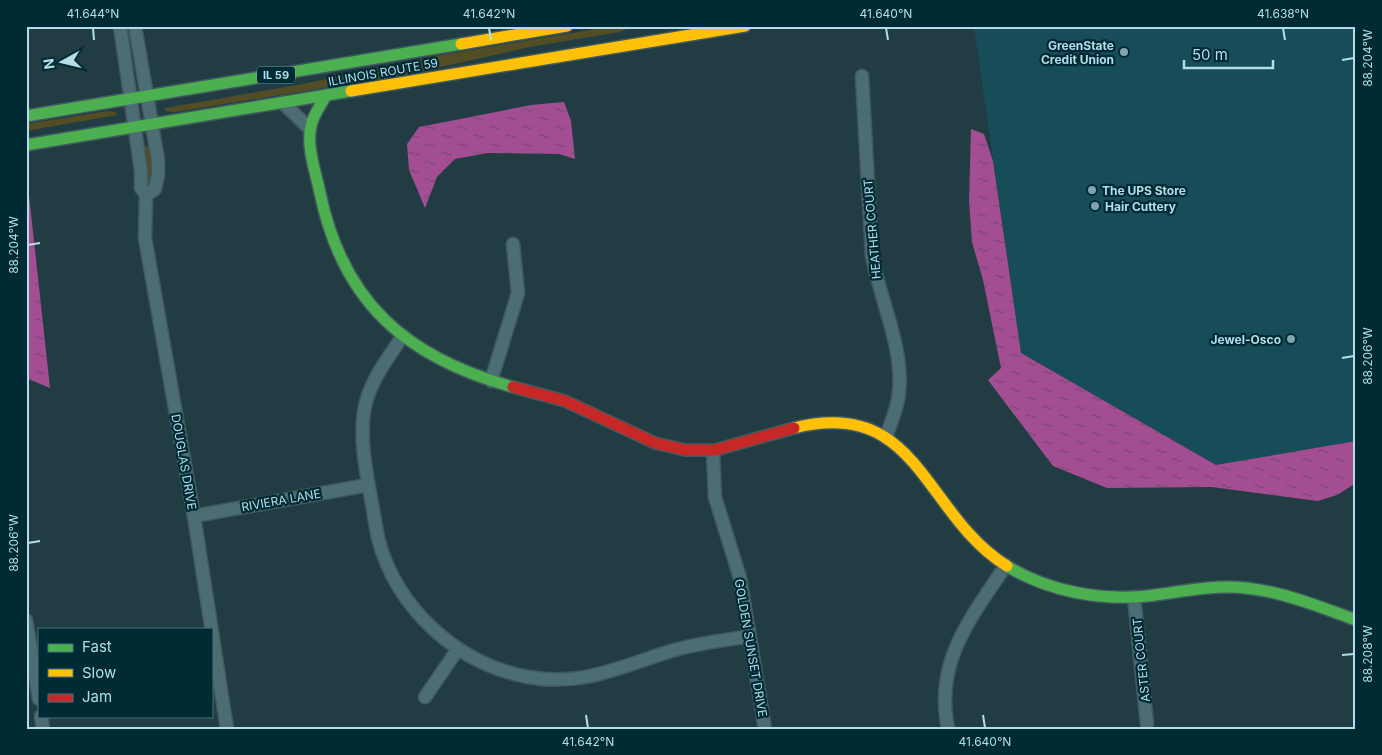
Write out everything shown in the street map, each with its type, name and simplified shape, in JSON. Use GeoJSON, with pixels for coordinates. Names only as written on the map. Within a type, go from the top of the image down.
{"type":"FeatureCollection","features":[{"type":"Feature","properties":{"kind":"street","name":"DOUGLAS DRIVE"},"geometry":{"type":"LineString","coordinates":[[120,26],[141,171],[141,188],[146,195],[145,238],[194,516],[211,628]]}},
{"type":"Feature","properties":{"kind":"street","name":"DOUGLAS DRIVE"},"geometry":{"type":"LineString","coordinates":[[135,26],[152,124],[158,175],[155,189],[146,195]]}},
{"type":"Feature","properties":{"kind":"street","name":"ILLINOIS ROUTE 59"},"geometry":{"type":"LineString","coordinates":[[26,116],[567,26]]}},
{"type":"Feature","properties":{"kind":"street"},"geometry":{"type":"LineString","coordinates":[[651,41],[654,26]]}},
{"type":"Feature","properties":{"kind":"street","name":"ILLINOIS ROUTE 59"},"geometry":{"type":"LineString","coordinates":[[26,145],[745,26]]}},
{"type":"Feature","properties":{"kind":"street","name":"HEATHER COURT"},"geometry":{"type":"LineString","coordinates":[[862,76],[872,256],[877,283],[896,348],[898,369],[899,392],[894,415],[886,437]]}},
{"type":"Feature","properties":{"kind":"street"},"geometry":{"type":"LineString","coordinates":[[309,128],[326,95]]}},
{"type":"Feature","properties":{"kind":"street"},"geometry":{"type":"LineString","coordinates":[[283,103],[309,128],[324,215],[338,256],[369,304],[402,337],[447,364],[491,381],[574,404],[650,443],[682,449],[713,451],[795,428],[824,424],[855,424],[886,437],[908,454],[959,524],[979,546],[1006,565],[1058,589],[1096,596],[1134,596],[1231,587],[1265,592],[1297,600],[1356,620]]}},
{"type":"Feature","properties":{"kind":"street"},"geometry":{"type":"LineString","coordinates":[[491,381],[518,294],[513,244]]}},
{"type":"Feature","properties":{"kind":"street"},"geometry":{"type":"LineString","coordinates":[[402,337],[374,379],[364,410],[362,440],[378,539],[393,577],[408,603],[431,628],[458,649],[493,667],[528,677],[564,679],[592,677],[672,650],[749,636]]}},
{"type":"Feature","properties":{"kind":"street","name":"GOLDEN SUNSET DRIVE"},"geometry":{"type":"LineString","coordinates":[[713,451],[715,497],[724,532],[740,578],[765,729]]}},
{"type":"Feature","properties":{"kind":"street","name":"RIVIERA LANE"},"geometry":{"type":"LineString","coordinates":[[194,516],[368,485]]}},
{"type":"Feature","properties":{"kind":"street"},"geometry":{"type":"LineString","coordinates":[[948,729],[945,685],[950,660],[961,633],[1006,565]]}},
{"type":"Feature","properties":{"kind":"street","name":"ASTER COURT"},"geometry":{"type":"LineString","coordinates":[[1134,596],[1147,724]]}},
{"type":"Feature","properties":{"kind":"street"},"geometry":{"type":"LineString","coordinates":[[26,620],[38,693]]}},
{"type":"Feature","properties":{"kind":"street","name":"DOUGLAS DRIVE"},"geometry":{"type":"LineString","coordinates":[[212,632],[227,729]]}},
{"type":"Feature","properties":{"kind":"street"},"geometry":{"type":"LineString","coordinates":[[425,697],[458,649]]}},
{"type":"Feature","properties":{"kind":"shaded area"},"geometry":{"type":"Polygon","coordinates":[[[614,26],[634,26],[620,32],[535,46],[409,74],[175,112],[165,111],[165,108],[303,84],[430,57],[614,26]]]}},
{"type":"Feature","properties":{"kind":"shaded area"},"geometry":{"type":"Polygon","coordinates":[[[974,26],[1356,26],[1356,441],[1216,465],[1021,353],[974,26]]]}},
{"type":"Feature","properties":{"kind":"shaded area"},"geometry":{"type":"Polygon","coordinates":[[[108,111],[116,112],[117,115],[26,131],[26,124],[108,111]]]}},
{"type":"Feature","properties":{"kind":"shaded area"},"geometry":{"type":"Polygon","coordinates":[[[147,146],[150,148],[153,164],[152,183],[147,188],[143,148],[147,146]]]}},
{"type":"Feature","properties":{"kind":"water"},"geometry":{"type":"Polygon","coordinates":[[[564,102],[571,121],[575,159],[559,154],[488,153],[455,159],[437,177],[425,208],[409,170],[407,144],[419,127],[531,105],[564,102]]]}},
{"type":"Feature","properties":{"kind":"water"},"geometry":{"type":"Polygon","coordinates":[[[971,129],[984,134],[993,161],[1021,353],[1216,465],[1356,441],[1356,483],[1337,495],[1318,501],[1212,487],[1107,488],[1053,466],[988,380],[1001,368],[983,280],[972,242],[969,201],[971,129]]]}},
{"type":"Feature","properties":{"kind":"water"},"geometry":{"type":"Polygon","coordinates":[[[29,195],[50,388],[26,378],[26,196],[29,195]]]}},
{"type":"Feature","properties":{"kind":"traffic: fast"},"geometry":{"type":"LineString","coordinates":[[26,116],[461,44]]}},
{"type":"Feature","properties":{"kind":"traffic: fast"},"geometry":{"type":"LineString","coordinates":[[26,145],[351,91]]}},
{"type":"Feature","properties":{"kind":"traffic: fast"},"geometry":{"type":"LineString","coordinates":[[326,95],[315,114],[311,126],[312,160],[331,232],[345,266],[363,295],[385,320],[411,342],[441,360],[475,375],[513,387]]}},
{"type":"Feature","properties":{"kind":"traffic: fast"},"geometry":{"type":"LineString","coordinates":[[1007,566],[1023,575],[1057,588],[1093,595],[1129,597],[1207,588],[1244,588],[1277,593],[1356,620]]}},
{"type":"Feature","properties":{"kind":"traffic: slow"},"geometry":{"type":"LineString","coordinates":[[461,44],[567,26]]}},
{"type":"Feature","properties":{"kind":"traffic: slow"},"geometry":{"type":"LineString","coordinates":[[351,91],[745,26]]}},
{"type":"Feature","properties":{"kind":"traffic: slow"},"geometry":{"type":"LineString","coordinates":[[794,428],[836,423],[868,429],[894,444],[916,466],[956,518],[979,544],[1007,566]]}},
{"type":"Feature","properties":{"kind":"traffic: jam"},"geometry":{"type":"LineString","coordinates":[[513,387],[565,401],[655,443],[685,450],[715,450],[794,428]]}},
{"type":"Feature","properties":{"kind":"place","name":"GreenState Credit Union"},"geometry":{"type":"Point","coordinates":[1124,52]}},
{"type":"Feature","properties":{"kind":"place","name":"The UPS Store"},"geometry":{"type":"Point","coordinates":[1092,190]}},
{"type":"Feature","properties":{"kind":"place","name":"Hair Cuttery"},"geometry":{"type":"Point","coordinates":[1095,206]}},
{"type":"Feature","properties":{"kind":"place","name":"Jewel-Osco"},"geometry":{"type":"Point","coordinates":[1291,339]}}]}
